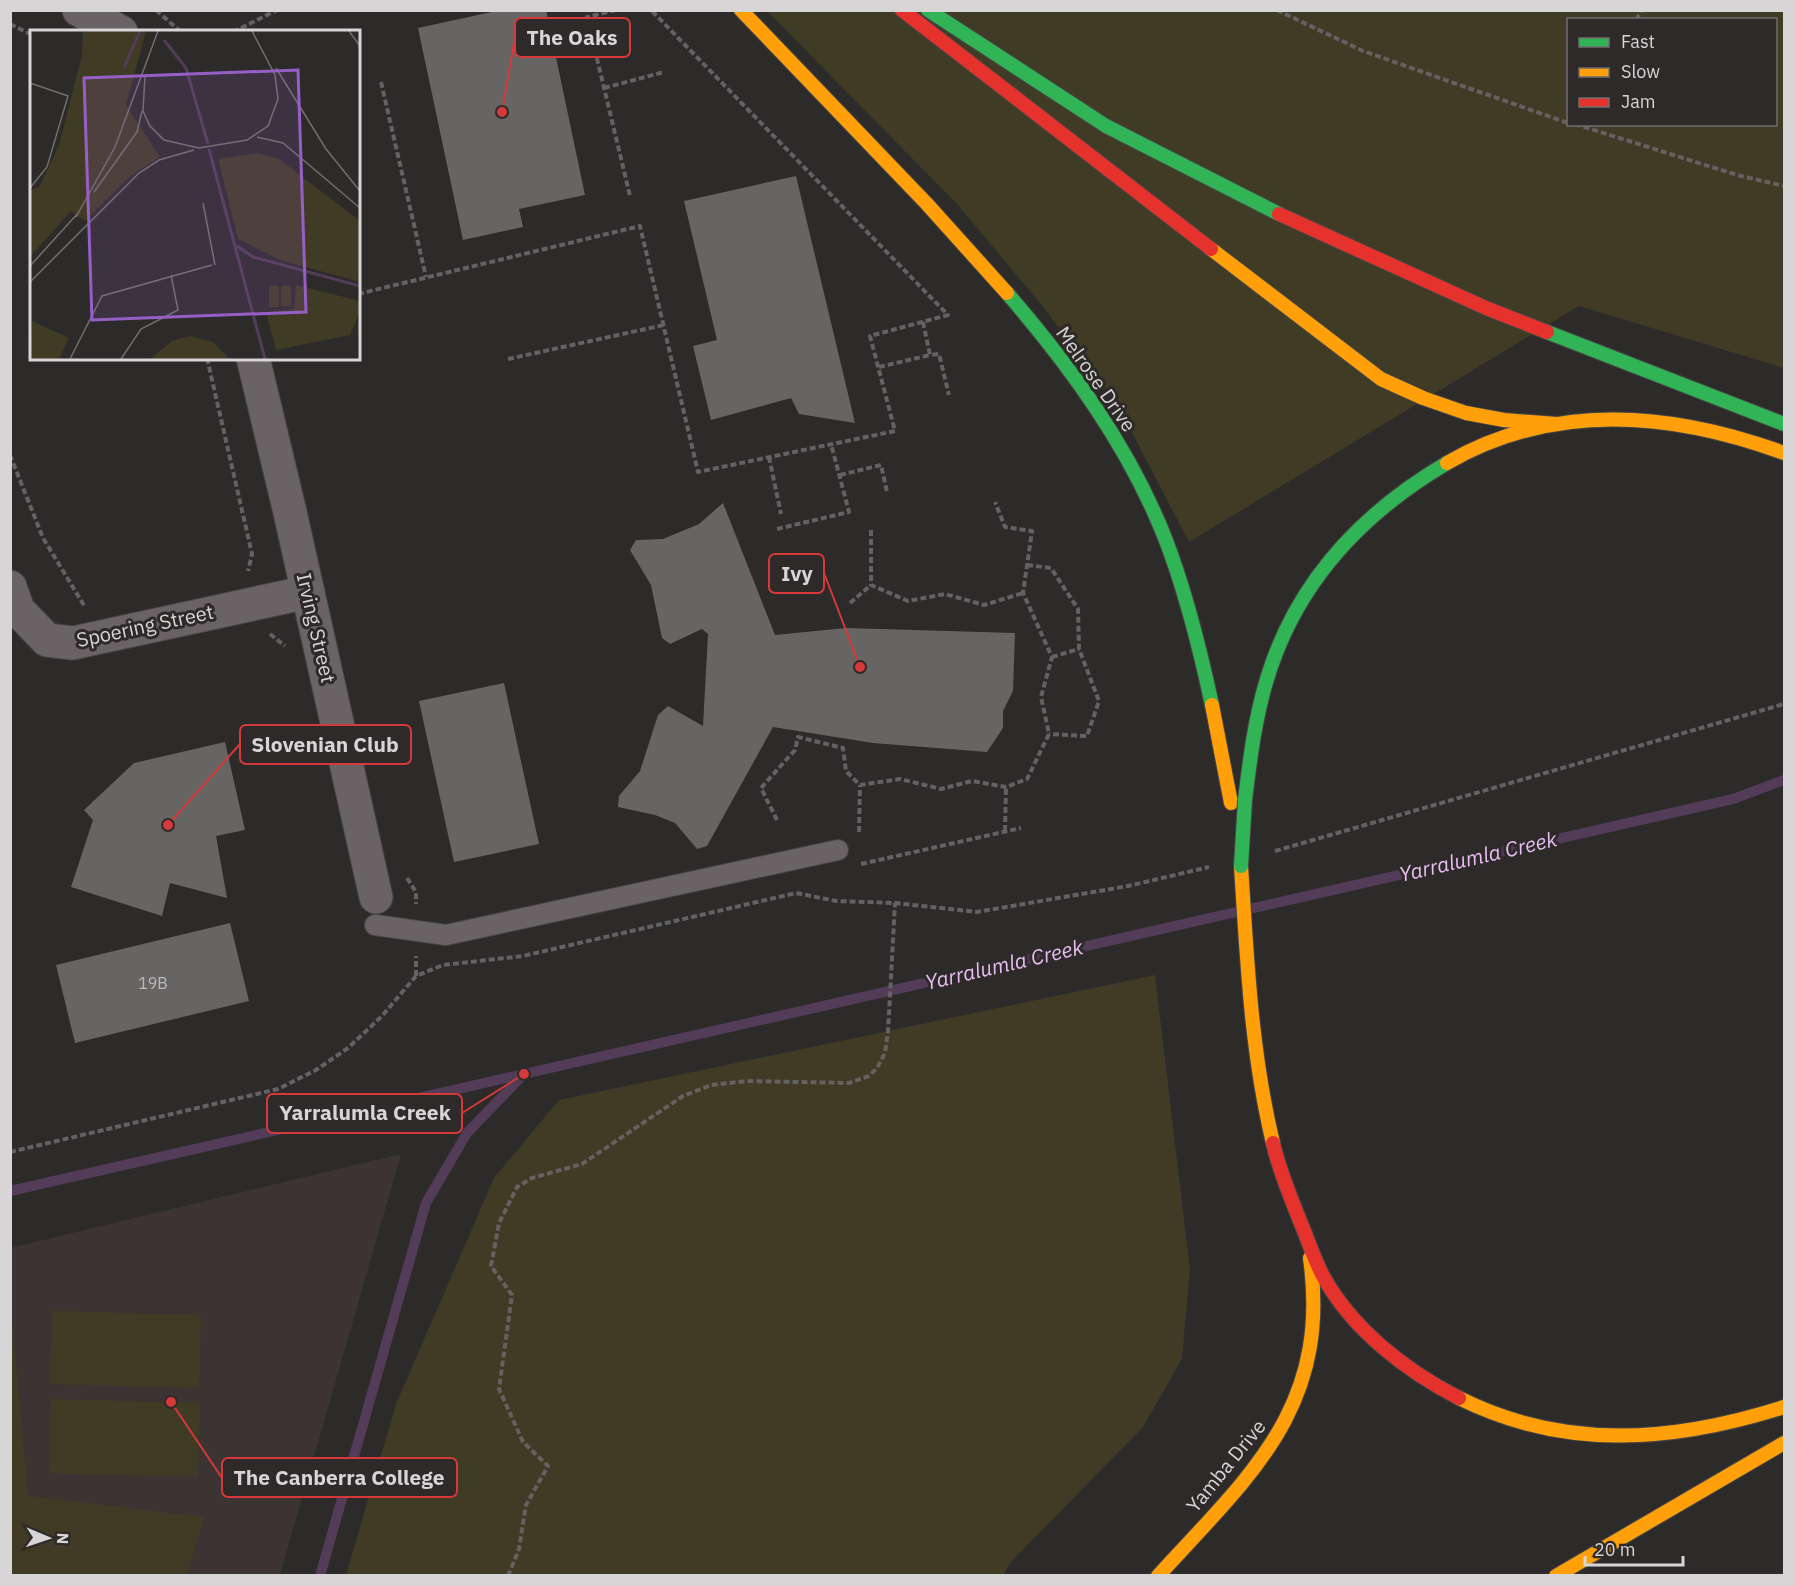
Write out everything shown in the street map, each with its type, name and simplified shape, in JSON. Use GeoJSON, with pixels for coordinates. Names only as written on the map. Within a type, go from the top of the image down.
{"type":"FeatureCollection","features":[{"type":"Feature","properties":{"kind":"main road","name":"Melrose Drive"},"geometry":{"type":"LineString","coordinates":[[741,10],[918,194],[999,283],[1078,381],[1113,436],[1134,471],[1164,537],[1181,583],[1238,801]]}},
{"type":"Feature","properties":{"kind":"main road"},"geometry":{"type":"LineString","coordinates":[[902,10],[1381,379],[1408,392],[1462,411],[1495,419],[1557,424]]}},
{"type":"Feature","properties":{"kind":"main road"},"geometry":{"type":"LineString","coordinates":[[928,10],[1106,126],[1277,213],[1486,308],[1785,424]]}},
{"type":"Feature","properties":{"kind":"main road"},"geometry":{"type":"LineString","coordinates":[[1785,453],[1723,432],[1670,422],[1611,418],[1557,424],[1505,437],[1475,448],[1448,462],[1395,496],[1339,549],[1316,578],[1297,608],[1281,641],[1259,708],[1238,801],[1249,1001],[1260,1080],[1272,1139],[1289,1193],[1322,1274],[1333,1292],[1365,1329],[1391,1353],[1442,1390],[1476,1407],[1513,1421],[1550,1431],[1586,1435],[1652,1436],[1724,1425],[1785,1407]]}},
{"type":"Feature","properties":{"kind":"main road","name":"Yamba Drive"},"geometry":{"type":"LineString","coordinates":[[1158,1575],[1250,1473],[1278,1436],[1300,1390],[1309,1353],[1313,1316],[1312,1270],[1302,1227]]}},
{"type":"Feature","properties":{"kind":"main road"},"geometry":{"type":"LineString","coordinates":[[1556,1575],[1785,1443]]}},
{"type":"Feature","properties":{"kind":"street"},"geometry":{"type":"LineString","coordinates":[[79,10],[117,30]]}},
{"type":"Feature","properties":{"kind":"street","name":"Irving Street"},"geometry":{"type":"LineString","coordinates":[[253,360],[308,592],[375,911]]}},
{"type":"Feature","properties":{"kind":"street","name":"Spoering Street"},"geometry":{"type":"LineString","coordinates":[[10,586],[18,610],[47,640],[74,643],[308,592]]}},
{"type":"Feature","properties":{"kind":"lane"},"geometry":{"type":"LineString","coordinates":[[375,911],[446,935],[838,850]]}},
{"type":"Feature","properties":{"kind":"path"},"geometry":{"type":"LineString","coordinates":[[156,10],[179,30]]}},
{"type":"Feature","properties":{"kind":"path"},"geometry":{"type":"LineString","coordinates":[[237,30],[277,10]]}},
{"type":"Feature","properties":{"kind":"path"},"geometry":{"type":"LineString","coordinates":[[616,10],[587,17],[630,196]]}},
{"type":"Feature","properties":{"kind":"path"},"geometry":{"type":"LineString","coordinates":[[360,294],[640,226],[698,472],[895,431],[870,336],[948,315],[651,10]]}},
{"type":"Feature","properties":{"kind":"path"},"geometry":{"type":"LineString","coordinates":[[1277,10],[1364,51],[1567,122]]}},
{"type":"Feature","properties":{"kind":"path"},"geometry":{"type":"LineString","coordinates":[[10,24],[30,33]]}},
{"type":"Feature","properties":{"kind":"path"},"geometry":{"type":"LineString","coordinates":[[604,88],[664,72]]}},
{"type":"Feature","properties":{"kind":"path"},"geometry":{"type":"LineString","coordinates":[[381,82],[426,277]]}},
{"type":"Feature","properties":{"kind":"path"},"geometry":{"type":"LineString","coordinates":[[1581,126],[1737,175],[1785,186]]}},
{"type":"Feature","properties":{"kind":"path"},"geometry":{"type":"LineString","coordinates":[[922,322],[930,355]]}},
{"type":"Feature","properties":{"kind":"path"},"geometry":{"type":"LineString","coordinates":[[508,359],[664,325]]}},
{"type":"Feature","properties":{"kind":"path"},"geometry":{"type":"LineString","coordinates":[[879,368],[939,354],[949,395]]}},
{"type":"Feature","properties":{"kind":"path"},"geometry":{"type":"LineString","coordinates":[[207,360],[252,554],[247,577]]}},
{"type":"Feature","properties":{"kind":"path"},"geometry":{"type":"LineString","coordinates":[[777,529],[849,512],[831,444]]}},
{"type":"Feature","properties":{"kind":"path"},"geometry":{"type":"LineString","coordinates":[[10,455],[44,538],[88,613]]}},
{"type":"Feature","properties":{"kind":"path"},"geometry":{"type":"LineString","coordinates":[[769,458],[781,514]]}},
{"type":"Feature","properties":{"kind":"path"},"geometry":{"type":"LineString","coordinates":[[840,475],[881,465],[887,492]]}},
{"type":"Feature","properties":{"kind":"path"},"geometry":{"type":"LineString","coordinates":[[860,785],[900,779],[942,789],[972,781],[1006,787],[1027,779],[1049,734],[1041,697],[1052,657],[1023,593],[1032,531],[1005,527],[995,502]]}},
{"type":"Feature","properties":{"kind":"path"},"geometry":{"type":"LineString","coordinates":[[850,603],[870,585],[871,530]]}},
{"type":"Feature","properties":{"kind":"path"},"geometry":{"type":"LineString","coordinates":[[1028,565],[1051,568],[1078,609],[1079,649],[1099,701],[1087,736],[1049,734]]}},
{"type":"Feature","properties":{"kind":"path"},"geometry":{"type":"LineString","coordinates":[[870,585],[908,601],[945,594],[984,605],[1023,593]]}},
{"type":"Feature","properties":{"kind":"path"},"geometry":{"type":"LineString","coordinates":[[1052,657],[1079,649]]}},
{"type":"Feature","properties":{"kind":"path"},"geometry":{"type":"LineString","coordinates":[[1274,852],[1785,704]]}},
{"type":"Feature","properties":{"kind":"path"},"geometry":{"type":"LineString","coordinates":[[777,820],[761,788],[795,750],[798,737],[843,748],[846,771],[860,785],[858,842]]}},
{"type":"Feature","properties":{"kind":"path"},"geometry":{"type":"LineString","coordinates":[[1005,832],[1006,787]]}},
{"type":"Feature","properties":{"kind":"path"},"geometry":{"type":"LineString","coordinates":[[858,864],[1021,828]]}},
{"type":"Feature","properties":{"kind":"path"},"geometry":{"type":"LineString","coordinates":[[10,1152],[278,1089],[316,1070],[348,1048],[382,1016],[416,976],[443,965],[523,956],[796,893],[836,901],[895,903],[977,912],[1128,886],[1217,865]]}},
{"type":"Feature","properties":{"kind":"path"},"geometry":{"type":"LineString","coordinates":[[508,1575],[519,1549],[526,1505],[548,1466],[523,1442],[500,1389],[513,1295],[491,1266],[499,1223],[517,1187],[532,1178],[582,1164],[683,1096],[711,1085],[747,1081],[849,1083],[868,1076],[878,1068],[885,1053],[895,903]]}},
{"type":"Feature","properties":{"kind":"shaded area"},"geometry":{"type":"Polygon","coordinates":[[[767,11],[1784,11],[1784,368],[1579,306],[1189,542],[1116,402],[1040,303],[956,203],[767,11]]]}},
{"type":"Feature","properties":{"kind":"shaded area"},"geometry":{"type":"Polygon","coordinates":[[[1155,975],[1190,1269],[1182,1359],[1143,1427],[1011,1562],[1003,1575],[346,1575],[396,1404],[494,1178],[559,1100],[1155,975]]]}},
{"type":"Feature","properties":{"kind":"shaded area"},"geometry":{"type":"Polygon","coordinates":[[[401,1154],[280,1575],[11,1575],[10,1248],[401,1154]]]}},
{"type":"Feature","properties":{"kind":"shaded area"},"geometry":{"type":"Polygon","coordinates":[[[10,1300],[28,1496],[204,1517],[187,1575],[11,1575],[10,1300]]]}},
{"type":"Feature","properties":{"kind":"shaded area"},"geometry":{"type":"Polygon","coordinates":[[[52,1311],[201,1315],[199,1388],[50,1384],[52,1311]]]}},
{"type":"Feature","properties":{"kind":"shaded area"},"geometry":{"type":"Polygon","coordinates":[[[51,1399],[200,1403],[198,1477],[49,1473],[51,1399]]]}},
{"type":"Feature","properties":{"kind":"building"},"geometry":{"type":"Polygon","coordinates":[[[501,10],[546,10],[585,195],[519,209],[523,227],[463,240],[418,28],[501,10]]]}},
{"type":"Feature","properties":{"kind":"building"},"geometry":{"type":"Polygon","coordinates":[[[796,176],[855,423],[799,414],[791,398],[711,420],[693,346],[717,340],[684,201],[796,176]]]}},
{"type":"Feature","properties":{"kind":"building"},"geometry":{"type":"Polygon","coordinates":[[[723,503],[775,635],[846,628],[1015,633],[1013,691],[1003,711],[1003,728],[987,752],[873,743],[773,727],[707,846],[697,849],[675,823],[655,815],[618,807],[619,796],[640,771],[658,715],[668,706],[703,726],[708,634],[702,629],[670,644],[662,638],[651,585],[630,550],[636,540],[663,539],[699,524],[723,503]]]}},
{"type":"Feature","properties":{"kind":"building"},"geometry":{"type":"Polygon","coordinates":[[[504,683],[539,844],[454,862],[419,701],[504,683]]]}},
{"type":"Feature","properties":{"kind":"building"},"geometry":{"type":"Polygon","coordinates":[[[225,742],[245,830],[216,836],[227,898],[170,883],[162,916],[71,887],[93,820],[84,810],[134,763],[225,742]]]}},
{"type":"Feature","properties":{"kind":"building"},"geometry":{"type":"Polygon","coordinates":[[[230,923],[249,1001],[75,1043],[56,965],[230,923]]]}},
{"type":"Feature","properties":{"kind":"waterway","name":"Yarralumla Creek"},"geometry":{"type":"LineString","coordinates":[[10,1191],[1733,799],[1784,780]]}},
{"type":"Feature","properties":{"kind":"waterway"},"geometry":{"type":"LineString","coordinates":[[320,1576],[426,1203],[467,1133],[523,1075]]}},
{"type":"Feature","properties":{"kind":"traffic: fast"},"geometry":{"type":"LineString","coordinates":[[928,10],[1106,126],[1279,214]]}},
{"type":"Feature","properties":{"kind":"traffic: fast"},"geometry":{"type":"LineString","coordinates":[[1007,293],[1054,350],[1097,409],[1150,504],[1173,558],[1186,600],[1212,705]]}},
{"type":"Feature","properties":{"kind":"traffic: fast"},"geometry":{"type":"LineString","coordinates":[[1547,332],[1784,424]]}},
{"type":"Feature","properties":{"kind":"traffic: fast"},"geometry":{"type":"LineString","coordinates":[[1245,800],[1259,709],[1267,679],[1295,612],[1314,582],[1360,528],[1387,504],[1447,463]]}},
{"type":"Feature","properties":{"kind":"traffic: fast"},"geometry":{"type":"LineString","coordinates":[[1241,866],[1245,800]]}},
{"type":"Feature","properties":{"kind":"traffic: slow"},"geometry":{"type":"LineString","coordinates":[[741,10],[927,204],[1007,293]]}},
{"type":"Feature","properties":{"kind":"traffic: slow"},"geometry":{"type":"LineString","coordinates":[[1211,249],[1381,379],[1423,398],[1466,413],[1504,420],[1557,424]]}},
{"type":"Feature","properties":{"kind":"traffic: slow"},"geometry":{"type":"LineString","coordinates":[[1447,463],[1488,443],[1529,430],[1571,422],[1614,419],[1656,422],[1699,429],[1742,439],[1784,453]]}},
{"type":"Feature","properties":{"kind":"traffic: slow"},"geometry":{"type":"LineString","coordinates":[[1212,705],[1231,803]]}},
{"type":"Feature","properties":{"kind":"traffic: slow"},"geometry":{"type":"LineString","coordinates":[[1241,866],[1255,1040],[1273,1143]]}},
{"type":"Feature","properties":{"kind":"traffic: slow"},"geometry":{"type":"LineString","coordinates":[[1158,1576],[1224,1505],[1252,1471],[1276,1435],[1295,1398],[1308,1357],[1313,1311],[1310,1258]]}},
{"type":"Feature","properties":{"kind":"traffic: slow"},"geometry":{"type":"LineString","coordinates":[[1459,1398],[1499,1415],[1539,1427],[1620,1436],[1661,1434],[1702,1428],[1784,1407]]}},
{"type":"Feature","properties":{"kind":"traffic: slow"},"geometry":{"type":"LineString","coordinates":[[1556,1576],[1784,1443]]}},
{"type":"Feature","properties":{"kind":"traffic: jam"},"geometry":{"type":"LineString","coordinates":[[902,10],[1211,249]]}},
{"type":"Feature","properties":{"kind":"traffic: jam"},"geometry":{"type":"LineString","coordinates":[[1279,214],[1486,308],[1547,332]]}},
{"type":"Feature","properties":{"kind":"traffic: jam"},"geometry":{"type":"LineString","coordinates":[[1273,1143],[1285,1183],[1314,1256],[1335,1295],[1365,1331],[1400,1362],[1459,1398]]}},
{"type":"Feature","properties":{"kind":"place","name":"The Oaks"},"geometry":{"type":"Point","coordinates":[502,112]}},
{"type":"Feature","properties":{"kind":"place","name":"Ivy"},"geometry":{"type":"Point","coordinates":[860,667]}},
{"type":"Feature","properties":{"kind":"place","name":"Slovenian Club"},"geometry":{"type":"Point","coordinates":[168,825]}},
{"type":"Feature","properties":{"kind":"place","name":"Yarralumla Creek"},"geometry":{"type":"Point","coordinates":[524,1074]}},
{"type":"Feature","properties":{"kind":"place","name":"The Canberra College"},"geometry":{"type":"Point","coordinates":[171,1402]}}]}
